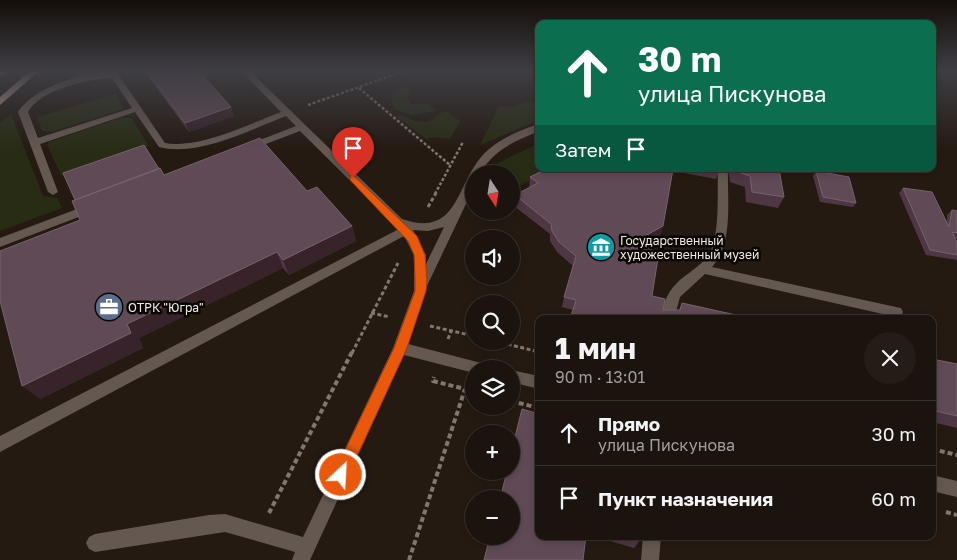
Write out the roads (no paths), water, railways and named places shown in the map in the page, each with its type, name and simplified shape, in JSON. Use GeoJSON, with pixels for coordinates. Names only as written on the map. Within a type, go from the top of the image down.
{"type":"FeatureCollection","features":[{"type":"Feature","properties":{"kind":"street"},"geometry":{"type":"LineString","coordinates":[[35,97],[23,108],[23,112],[53,192]]}},
{"type":"Feature","properties":{"kind":"street"},"geometry":{"type":"LineString","coordinates":[[130,97],[162,145],[174,148],[194,146],[287,113]]}},
{"type":"Feature","properties":{"kind":"street"},"geometry":{"type":"LineString","coordinates":[[271,97],[402,226],[420,255],[420,291]]}},
{"type":"Feature","properties":{"kind":"street"},"geometry":{"type":"LineString","coordinates":[[35,142],[137,108]]}},
{"type":"Feature","properties":{"kind":"street"},"geometry":{"type":"LineString","coordinates":[[237,152],[302,127]]}},
{"type":"Feature","properties":{"kind":"street"},"geometry":{"type":"LineString","coordinates":[[480,165],[486,155],[494,148],[535,129]]}},
{"type":"Feature","properties":{"kind":"street"},"geometry":{"type":"LineString","coordinates":[[667,315],[668,304],[672,294],[702,269],[718,248],[723,172]]}},
{"type":"Feature","properties":{"kind":"street"},"geometry":{"type":"LineString","coordinates":[[95,543],[225,523],[259,532],[304,554],[400,348],[420,291],[465,193]]}},
{"type":"Feature","properties":{"kind":"street"},"geometry":{"type":"LineString","coordinates":[[0,243],[100,205]]}},
{"type":"Feature","properties":{"kind":"street"},"geometry":{"type":"LineString","coordinates":[[0,444],[402,226],[431,227],[448,221],[455,214]]}},
{"type":"Feature","properties":{"kind":"street"},"geometry":{"type":"LineString","coordinates":[[702,269],[896,312]]}},
{"type":"Feature","properties":{"kind":"street"},"geometry":{"type":"LineString","coordinates":[[400,348],[465,365]]}},
{"type":"Feature","properties":{"kind":"street"},"geometry":{"type":"LineString","coordinates":[[520,379],[535,383]]}},
{"type":"Feature","properties":{"kind":"street"},"geometry":{"type":"LineString","coordinates":[[936,484],[957,489]]}},
{"type":"Feature","properties":{"kind":"street"},"geometry":{"type":"LineString","coordinates":[[650,560],[652,540]]}},
{"type":"Feature","properties":{"kind":"place","name":"Государственный художественный музей"},"geometry":{"type":"Point","coordinates":[601,247]}},
{"type":"Feature","properties":{"kind":"place","name":"ОТРК \"Югра\""},"geometry":{"type":"Point","coordinates":[109,307]}}]}
